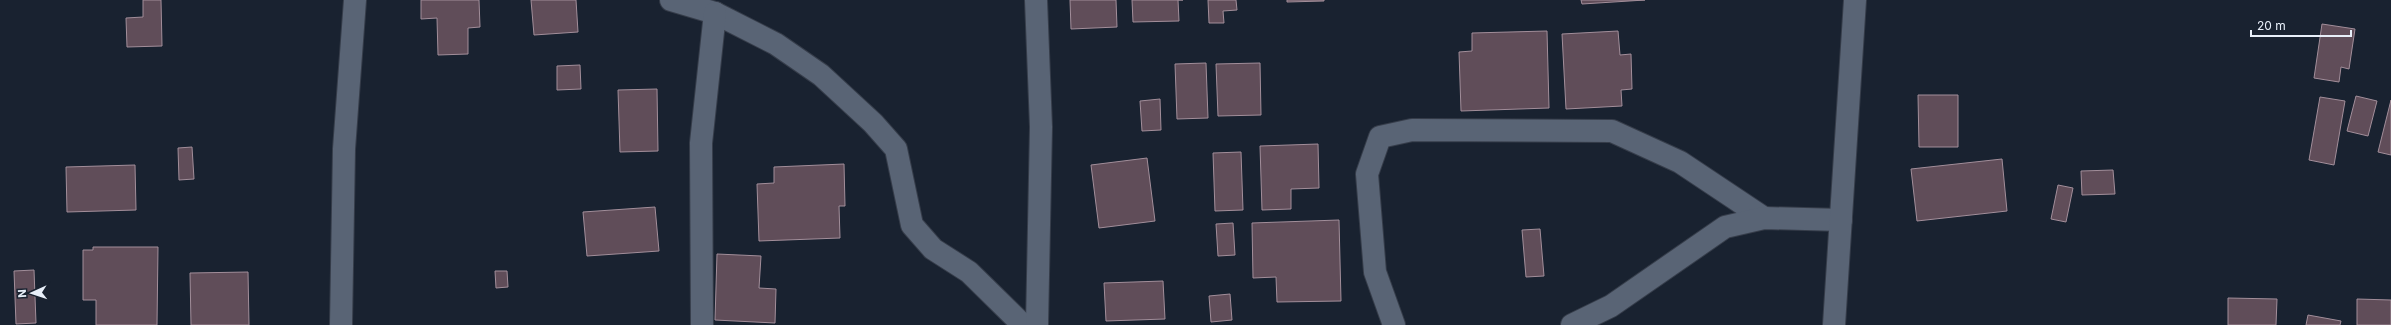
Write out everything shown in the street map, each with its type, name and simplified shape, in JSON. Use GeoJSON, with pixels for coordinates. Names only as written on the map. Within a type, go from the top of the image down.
{"type":"FeatureCollection","features":[{"type":"Feature","properties":{"kind":"street"},"geometry":{"type":"LineString","coordinates":[[341,325],[344,149],[355,0]]}},
{"type":"Feature","properties":{"kind":"street"},"geometry":{"type":"LineString","coordinates":[[671,0],[705,7],[776,44],[821,75],[873,123],[896,149],[912,225],[933,248],[969,272],[1023,325]]}},
{"type":"Feature","properties":{"kind":"street"},"geometry":{"type":"LineString","coordinates":[[1036,0],[1041,127],[1037,325]]}},
{"type":"Feature","properties":{"kind":"street"},"geometry":{"type":"LineString","coordinates":[[1834,325],[1855,0]]}},
{"type":"Feature","properties":{"kind":"street"},"geometry":{"type":"LineString","coordinates":[[702,325],[701,143],[705,7]]}},
{"type":"Feature","properties":{"kind":"street"},"geometry":{"type":"LineString","coordinates":[[1394,325],[1375,272],[1367,174],[1380,137],[1412,130],[1612,131],[1680,162],[1764,218]]}},
{"type":"Feature","properties":{"kind":"street"},"geometry":{"type":"LineString","coordinates":[[1572,325],[1611,306],[1725,228],[1764,218],[1841,220]]}},
{"type":"Feature","properties":{"kind":"building"},"geometry":{"type":"Polygon","coordinates":[[[143,0],[161,0],[162,46],[127,47],[126,18],[143,17],[143,0]]]}},
{"type":"Feature","properties":{"kind":"building"},"geometry":{"type":"Polygon","coordinates":[[[421,0],[479,0],[480,27],[468,28],[468,54],[438,55],[437,18],[421,19],[421,0]]]}},
{"type":"Feature","properties":{"kind":"building"},"geometry":{"type":"Polygon","coordinates":[[[531,0],[576,0],[578,32],[534,35],[531,0]]]}},
{"type":"Feature","properties":{"kind":"building"},"geometry":{"type":"Polygon","coordinates":[[[1070,0],[1116,0],[1117,27],[1071,29],[1070,0]]]}},
{"type":"Feature","properties":{"kind":"building"},"geometry":{"type":"Polygon","coordinates":[[[1132,0],[1178,0],[1179,21],[1133,22],[1132,0]]]}},
{"type":"Feature","properties":{"kind":"building"},"geometry":{"type":"Polygon","coordinates":[[[1208,0],[1236,0],[1237,10],[1223,11],[1224,23],[1209,23],[1208,0]]]}},
{"type":"Feature","properties":{"kind":"building"},"geometry":{"type":"Polygon","coordinates":[[[1287,0],[1324,0],[1324,1],[1287,2],[1287,0]]]}},
{"type":"Feature","properties":{"kind":"building"},"geometry":{"type":"Polygon","coordinates":[[[1581,0],[1645,0],[1582,4],[1581,0]]]}},
{"type":"Feature","properties":{"kind":"building"},"geometry":{"type":"Polygon","coordinates":[[[2322,24],[2355,29],[2349,69],[2341,67],[2339,82],[2314,78],[2322,24]]]}},
{"type":"Feature","properties":{"kind":"building"},"geometry":{"type":"Polygon","coordinates":[[[1547,31],[1549,108],[1461,111],[1459,52],[1472,51],[1472,33],[1547,31]]]}},
{"type":"Feature","properties":{"kind":"building"},"geometry":{"type":"Polygon","coordinates":[[[1618,31],[1620,55],[1631,54],[1632,89],[1621,90],[1622,106],[1566,109],[1562,34],[1618,31]]]}},
{"type":"Feature","properties":{"kind":"building"},"geometry":{"type":"Polygon","coordinates":[[[1206,63],[1208,118],[1177,119],[1175,64],[1206,63]]]}},
{"type":"Feature","properties":{"kind":"building"},"geometry":{"type":"Polygon","coordinates":[[[1260,63],[1261,115],[1218,116],[1216,64],[1260,63]]]}},
{"type":"Feature","properties":{"kind":"building"},"geometry":{"type":"Polygon","coordinates":[[[580,65],[581,89],[557,90],[557,66],[580,65]]]}},
{"type":"Feature","properties":{"kind":"building"},"geometry":{"type":"Polygon","coordinates":[[[657,89],[658,151],[620,152],[618,90],[657,89]]]}},
{"type":"Feature","properties":{"kind":"building"},"geometry":{"type":"Polygon","coordinates":[[[1918,95],[1958,95],[1958,147],[1919,147],[1918,95]]]}},
{"type":"Feature","properties":{"kind":"building"},"geometry":{"type":"Polygon","coordinates":[[[2356,96],[2377,101],[2368,136],[2347,131],[2356,96]]]}},
{"type":"Feature","properties":{"kind":"building"},"geometry":{"type":"Polygon","coordinates":[[[2320,97],[2345,101],[2334,165],[2309,160],[2320,97]]]}},
{"type":"Feature","properties":{"kind":"building"},"geometry":{"type":"Polygon","coordinates":[[[1160,99],[1161,130],[1142,131],[1140,101],[1160,99]]]}},
{"type":"Feature","properties":{"kind":"building"},"geometry":{"type":"Polygon","coordinates":[[[2391,100],[2391,155],[2378,152],[2391,100]]]}},
{"type":"Feature","properties":{"kind":"building"},"geometry":{"type":"Polygon","coordinates":[[[1318,144],[1319,188],[1291,189],[1291,209],[1262,210],[1260,146],[1318,144]]]}},
{"type":"Feature","properties":{"kind":"building"},"geometry":{"type":"Polygon","coordinates":[[[192,147],[194,179],[179,180],[178,148],[192,147]]]}},
{"type":"Feature","properties":{"kind":"building"},"geometry":{"type":"Polygon","coordinates":[[[1241,152],[1243,210],[1215,211],[1213,153],[1241,152]]]}},
{"type":"Feature","properties":{"kind":"building"},"geometry":{"type":"Polygon","coordinates":[[[1147,158],[1155,221],[1099,228],[1091,165],[1147,158]]]}},
{"type":"Feature","properties":{"kind":"building"},"geometry":{"type":"Polygon","coordinates":[[[2002,159],[2007,211],[1917,221],[1911,169],[2002,159]]]}},
{"type":"Feature","properties":{"kind":"building"},"geometry":{"type":"Polygon","coordinates":[[[844,164],[845,206],[839,206],[840,238],[759,241],[757,184],[774,183],[774,167],[844,164]]]}},
{"type":"Feature","properties":{"kind":"building"},"geometry":{"type":"Polygon","coordinates":[[[135,165],[136,210],[67,212],[66,167],[135,165]]]}},
{"type":"Feature","properties":{"kind":"building"},"geometry":{"type":"Polygon","coordinates":[[[2113,170],[2115,194],[2082,195],[2081,171],[2113,170]]]}},
{"type":"Feature","properties":{"kind":"building"},"geometry":{"type":"Polygon","coordinates":[[[2058,185],[2073,188],[2066,222],[2051,219],[2058,185]]]}},
{"type":"Feature","properties":{"kind":"building"},"geometry":{"type":"Polygon","coordinates":[[[655,207],[659,251],[587,256],[583,212],[655,207]]]}},
{"type":"Feature","properties":{"kind":"building"},"geometry":{"type":"Polygon","coordinates":[[[1339,220],[1341,301],[1277,302],[1276,277],[1253,278],[1252,223],[1339,220]]]}},
{"type":"Feature","properties":{"kind":"building"},"geometry":{"type":"Polygon","coordinates":[[[1233,223],[1235,255],[1218,256],[1216,224],[1233,223]]]}},
{"type":"Feature","properties":{"kind":"building"},"geometry":{"type":"Polygon","coordinates":[[[1540,229],[1544,276],[1526,277],[1522,230],[1540,229]]]}},
{"type":"Feature","properties":{"kind":"building"},"geometry":{"type":"Polygon","coordinates":[[[93,247],[158,247],[157,325],[96,325],[96,300],[83,300],[83,250],[93,250],[93,247]]]}},
{"type":"Feature","properties":{"kind":"building"},"geometry":{"type":"Polygon","coordinates":[[[717,254],[761,256],[759,288],[776,289],[775,323],[715,320],[717,254]]]}},
{"type":"Feature","properties":{"kind":"building"},"geometry":{"type":"Polygon","coordinates":[[[34,270],[36,323],[16,324],[14,271],[34,270]]]}},
{"type":"Feature","properties":{"kind":"building"},"geometry":{"type":"Polygon","coordinates":[[[495,271],[507,271],[508,287],[496,288],[495,271]]]}},
{"type":"Feature","properties":{"kind":"building"},"geometry":{"type":"Polygon","coordinates":[[[248,272],[249,325],[191,325],[190,273],[248,272]]]}},
{"type":"Feature","properties":{"kind":"building"},"geometry":{"type":"Polygon","coordinates":[[[1163,281],[1165,319],[1106,321],[1104,283],[1163,281]]]}},
{"type":"Feature","properties":{"kind":"building"},"geometry":{"type":"Polygon","coordinates":[[[1230,294],[1232,320],[1211,322],[1209,296],[1230,294]]]}},
{"type":"Feature","properties":{"kind":"building"},"geometry":{"type":"Polygon","coordinates":[[[2228,298],[2277,299],[2276,325],[2228,325],[2228,298]]]}},
{"type":"Feature","properties":{"kind":"building"},"geometry":{"type":"Polygon","coordinates":[[[2357,299],[2391,300],[2391,325],[2357,325],[2357,299]]]}},
{"type":"Feature","properties":{"kind":"building"},"geometry":{"type":"Polygon","coordinates":[[[2308,315],[2341,321],[2340,325],[2306,325],[2308,315]]]}}]}
